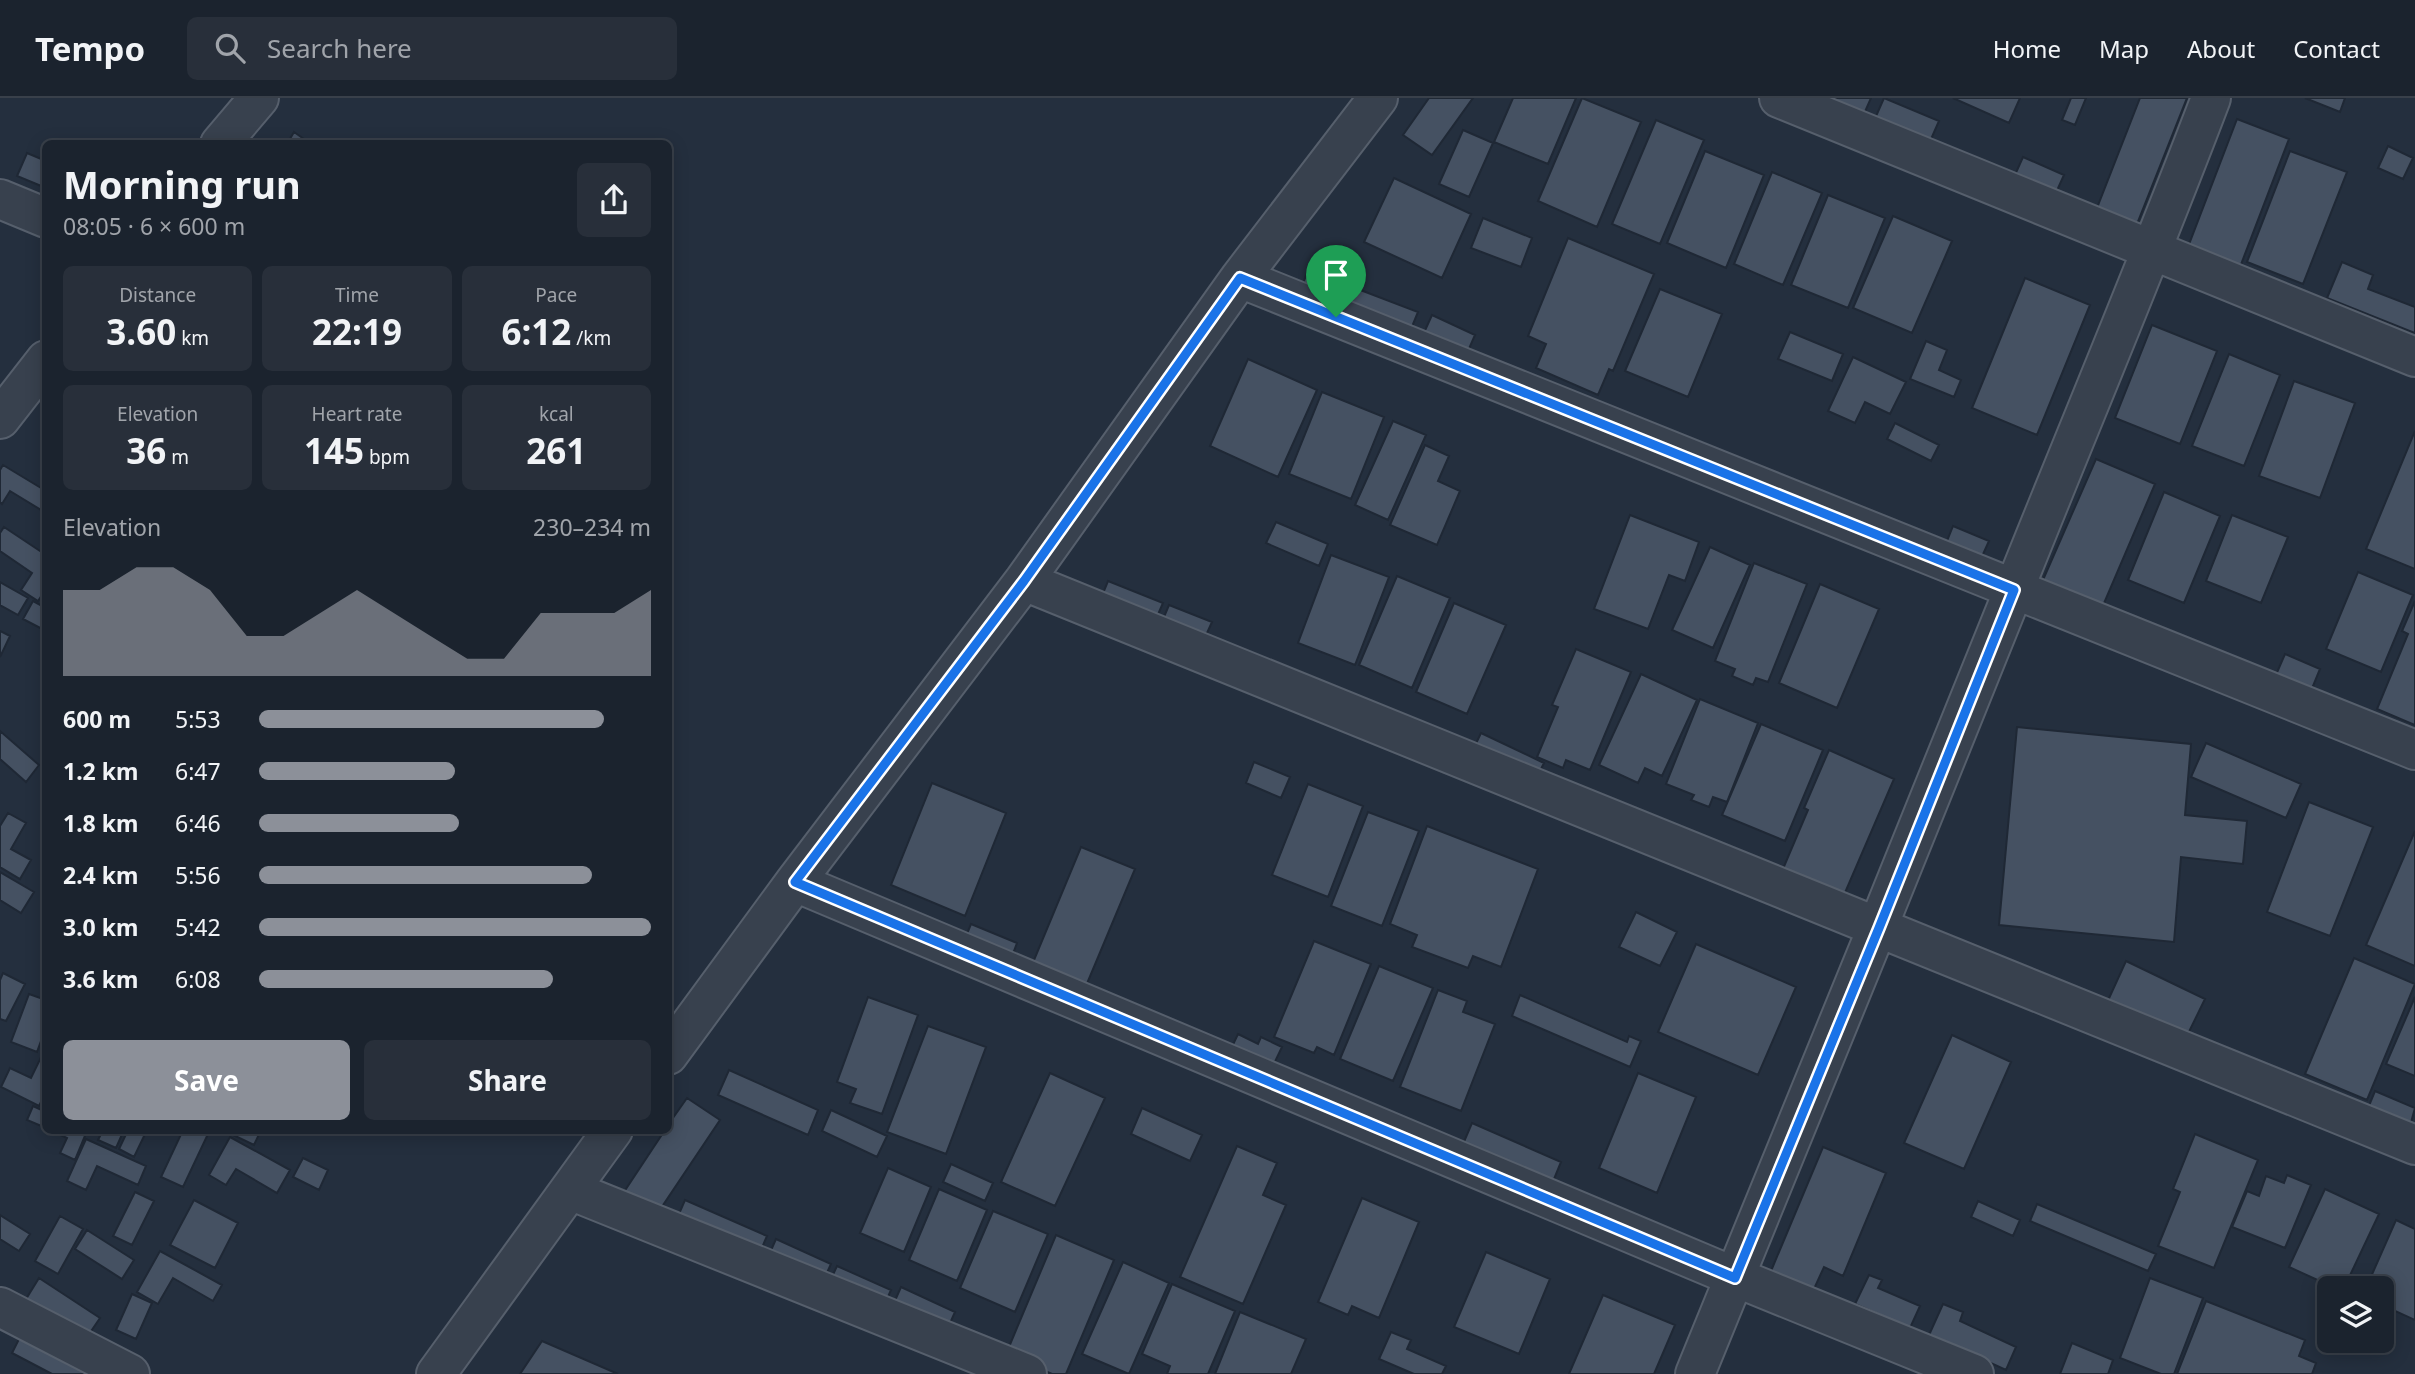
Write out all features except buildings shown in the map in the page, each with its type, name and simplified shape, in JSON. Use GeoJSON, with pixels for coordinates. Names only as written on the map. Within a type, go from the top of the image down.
{"type":"FeatureCollection","features":[{"type":"Feature","properties":{"kind":"street"},"geometry":{"type":"LineString","coordinates":[[223,140],[259,98]]}},
{"type":"Feature","properties":{"kind":"street"},"geometry":{"type":"LineString","coordinates":[[672,1050],[795,882],[1024,581],[1240,278],[1378,98]]}},
{"type":"Feature","properties":{"kind":"street"},"geometry":{"type":"LineString","coordinates":[[1779,98],[2415,357]]}},
{"type":"Feature","properties":{"kind":"street"},"geometry":{"type":"LineString","coordinates":[[1695,1374],[2153,251],[2211,98]]}},
{"type":"Feature","properties":{"kind":"street"},"geometry":{"type":"LineString","coordinates":[[0,199],[42,216]]}},
{"type":"Feature","properties":{"kind":"street"},"geometry":{"type":"LineString","coordinates":[[1240,278],[2415,750]]}},
{"type":"Feature","properties":{"kind":"street"},"geometry":{"type":"LineString","coordinates":[[0,419],[42,365]]}},
{"type":"Feature","properties":{"kind":"street"},"geometry":{"type":"LineString","coordinates":[[1024,581],[2415,1145]]}},
{"type":"Feature","properties":{"kind":"street"},"geometry":{"type":"LineString","coordinates":[[795,882],[1735,1278],[1974,1374]]}},
{"type":"Feature","properties":{"kind":"street"},"geometry":{"type":"LineString","coordinates":[[436,1374],[610,1134]]}},
{"type":"Feature","properties":{"kind":"street"},"geometry":{"type":"LineString","coordinates":[[570,1189],[1027,1374]]}},
{"type":"Feature","properties":{"kind":"street"},"geometry":{"type":"LineString","coordinates":[[0,1307],[130,1374]]}},
{"type":"Feature","properties":{"kind":"route"},"geometry":{"type":"LineString","coordinates":[[1240,278],[1336,317],[2014,590],[1735,1278],[795,882],[1024,581],[1240,278]]}}]}
